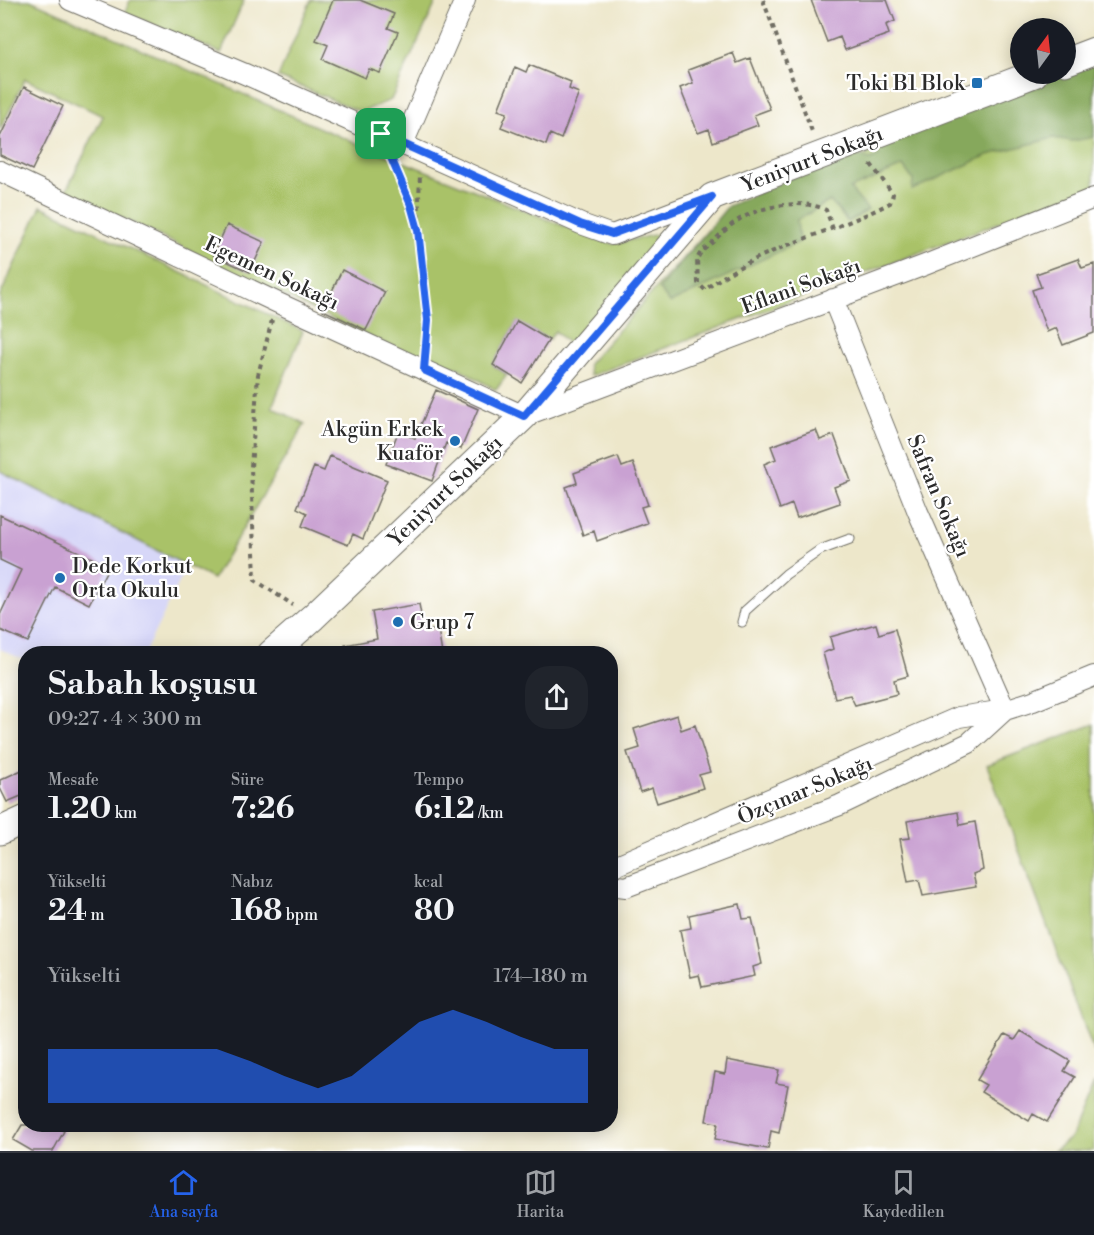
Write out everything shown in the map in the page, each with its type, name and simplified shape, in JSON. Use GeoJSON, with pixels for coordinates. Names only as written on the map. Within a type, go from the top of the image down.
{"type":"FeatureCollection","features":[{"type":"Feature","properties":{"kind":"street"},"geometry":{"type":"LineString","coordinates":[[70,0],[245,74],[580,224],[612,234],[712,197]]}},
{"type":"Feature","properties":{"kind":"street"},"geometry":{"type":"LineString","coordinates":[[403,144],[465,0]]}},
{"type":"Feature","properties":{"kind":"street"},"geometry":{"type":"LineString","coordinates":[[1076,58],[1094,51]]}},
{"type":"Feature","properties":{"kind":"street","name":"Yeniyurt Sokağı"},"geometry":{"type":"LineString","coordinates":[[280,646],[314,617],[524,416],[712,197],[1010,83]]}},
{"type":"Feature","properties":{"kind":"street","name":"Egemen Sokağı"},"geometry":{"type":"LineString","coordinates":[[0,171],[524,416]]}},
{"type":"Feature","properties":{"kind":"street","name":"Eflani Sokağı"},"geometry":{"type":"LineString","coordinates":[[524,416],[926,265],[1094,198]]}},
{"type":"Feature","properties":{"kind":"street","name":"Safran Sokağı"},"geometry":{"type":"LineString","coordinates":[[833,299],[918,512],[1005,710]]}},
{"type":"Feature","properties":{"kind":"street","name":"Özçınar Sokağı"},"geometry":{"type":"LineString","coordinates":[[618,865],[959,717],[1005,710],[1094,676]]}},
{"type":"Feature","properties":{"kind":"street","name":"Özçınar Sokağı"},"geometry":{"type":"LineString","coordinates":[[618,886],[626,887],[840,805],[969,743],[1005,710]]}},
{"type":"Feature","properties":{"kind":"street"},"geometry":{"type":"LineString","coordinates":[[0,831],[18,823]]}},
{"type":"Feature","properties":{"kind":"lane"},"geometry":{"type":"LineString","coordinates":[[742,622],[745,611],[786,574],[820,550],[850,539]]}},
{"type":"Feature","properties":{"kind":"path"},"geometry":{"type":"LineString","coordinates":[[763,0],[820,155]]}},
{"type":"Feature","properties":{"kind":"path"},"geometry":{"type":"LineString","coordinates":[[381,134],[411,205],[418,230]]}},
{"type":"Feature","properties":{"kind":"path"},"geometry":{"type":"LineString","coordinates":[[833,229],[826,210],[815,205],[775,206],[739,219],[701,252],[697,259],[698,283],[705,290],[724,274],[756,258],[833,229],[873,213],[890,203],[893,194],[874,170],[858,141]]}},
{"type":"Feature","properties":{"kind":"path"},"geometry":{"type":"LineString","coordinates":[[423,153],[418,230],[428,320],[424,370]]}},
{"type":"Feature","properties":{"kind":"path"},"geometry":{"type":"LineString","coordinates":[[276,302],[258,375],[251,467],[255,580],[314,617]]}},
{"type":"Feature","properties":{"kind":"shaded area"},"geometry":{"type":"Polygon","coordinates":[[[0,471],[187,566],[148,646],[18,646],[18,657],[0,649],[0,471]]]}},
{"type":"Feature","properties":{"kind":"green space"},"geometry":{"type":"Polygon","coordinates":[[[0,0],[30,0],[329,132],[586,235],[613,244],[658,234],[662,240],[572,347],[555,331],[549,340],[517,322],[493,365],[507,375],[496,390],[459,368],[434,363],[378,341],[66,191],[103,116],[25,79],[0,130],[0,0]]]}},
{"type":"Feature","properties":{"kind":"green space"},"geometry":{"type":"Polygon","coordinates":[[[130,0],[244,0],[221,53],[125,13],[130,0]]]}},
{"type":"Feature","properties":{"kind":"green space"},"geometry":{"type":"Polygon","coordinates":[[[311,0],[437,0],[391,100],[361,112],[278,77],[311,0]]]}},
{"type":"Feature","properties":{"kind":"green space"},"geometry":{"type":"Polygon","coordinates":[[[1094,62],[1094,137],[1073,141],[1053,138],[988,155],[912,190],[913,180],[903,166],[850,189],[868,210],[848,222],[830,201],[797,220],[799,242],[670,303],[659,289],[728,206],[848,152],[870,160],[879,156],[880,143],[1036,84],[1076,84],[1076,69],[1094,62]]]}},
{"type":"Feature","properties":{"kind":"green space"},"geometry":{"type":"Polygon","coordinates":[[[1094,65],[1094,187],[590,376],[588,364],[727,209],[1046,84],[1076,84],[1076,72],[1094,65]]]}},
{"type":"Feature","properties":{"kind":"green space"},"geometry":{"type":"Polygon","coordinates":[[[41,206],[303,331],[272,407],[305,424],[213,579],[0,471],[0,296],[41,206]]]}},
{"type":"Feature","properties":{"kind":"green space"},"geometry":{"type":"Polygon","coordinates":[[[1094,724],[1094,1052],[987,765],[1094,724]]]}},
{"type":"Feature","properties":{"kind":"green space"},"geometry":{"type":"Polygon","coordinates":[[[1094,1083],[1094,1151],[1054,1151],[1071,1137],[1094,1083]]]}},
{"type":"Feature","properties":{"kind":"building"},"geometry":{"type":"Polygon","coordinates":[[[333,0],[360,0],[394,14],[388,28],[398,32],[380,73],[369,69],[365,78],[322,59],[328,45],[316,40],[333,0]]]}},
{"type":"Feature","properties":{"kind":"building"},"geometry":{"type":"Polygon","coordinates":[[[811,0],[887,0],[895,21],[886,25],[889,34],[845,50],[840,37],[827,42],[811,0]]]}},
{"type":"Feature","properties":{"kind":"building"},"geometry":{"type":"Polygon","coordinates":[[[733,53],[737,63],[750,58],[770,109],[754,115],[758,125],[713,142],[709,129],[698,133],[680,88],[693,83],[688,70],[733,53]]]}},
{"type":"Feature","properties":{"kind":"building"},"geometry":{"type":"Polygon","coordinates":[[[529,65],[571,82],[569,89],[579,93],[561,139],[550,134],[546,145],[501,127],[507,113],[498,110],[515,67],[526,72],[529,65]]]}},
{"type":"Feature","properties":{"kind":"building"},"geometry":{"type":"Polygon","coordinates":[[[24,87],[63,106],[32,170],[0,155],[0,137],[24,87]]]}},
{"type":"Feature","properties":{"kind":"building"},"geometry":{"type":"Polygon","coordinates":[[[227,225],[264,242],[250,272],[213,255],[227,225]]]}},
{"type":"Feature","properties":{"kind":"building"},"geometry":{"type":"Polygon","coordinates":[[[1078,259],[1082,268],[1094,264],[1094,333],[1063,345],[1056,328],[1047,332],[1032,290],[1041,287],[1036,274],[1078,259]]]}},
{"type":"Feature","properties":{"kind":"building"},"geometry":{"type":"Polygon","coordinates":[[[342,270],[385,292],[366,330],[323,310],[342,270]]]}},
{"type":"Feature","properties":{"kind":"building"},"geometry":{"type":"Polygon","coordinates":[[[517,321],[549,340],[522,383],[493,365],[517,321]]]}},
{"type":"Feature","properties":{"kind":"building"},"geometry":{"type":"Polygon","coordinates":[[[436,390],[478,409],[461,449],[446,443],[432,481],[386,464],[398,432],[415,438],[436,390]]]}},
{"type":"Feature","properties":{"kind":"building"},"geometry":{"type":"Polygon","coordinates":[[[816,430],[820,440],[834,435],[851,481],[834,487],[840,503],[797,518],[792,504],[780,509],[764,464],[776,459],[771,446],[816,430]]]}},
{"type":"Feature","properties":{"kind":"building"},"geometry":{"type":"Polygon","coordinates":[[[330,456],[387,480],[363,539],[353,534],[348,545],[302,526],[307,513],[297,508],[314,467],[324,471],[330,456]]]}},
{"type":"Feature","properties":{"kind":"building"},"geometry":{"type":"Polygon","coordinates":[[[618,457],[622,467],[633,463],[648,505],[641,507],[647,523],[597,541],[594,531],[583,535],[566,487],[577,483],[574,473],[618,457]]]}},
{"type":"Feature","properties":{"kind":"building","name":"Dede Korkut Orta Okulu"},"geometry":{"type":"Polygon","coordinates":[[[0,515],[109,566],[89,604],[55,587],[28,642],[0,630],[0,615],[21,570],[0,560],[0,515]]]}},
{"type":"Feature","properties":{"kind":"building"},"geometry":{"type":"Polygon","coordinates":[[[419,604],[424,631],[438,629],[441,646],[345,646],[377,639],[372,612],[419,604]]]}},
{"type":"Feature","properties":{"kind":"building"},"geometry":{"type":"Polygon","coordinates":[[[876,624],[879,634],[895,629],[908,676],[894,680],[897,694],[855,705],[850,695],[835,698],[823,653],[833,649],[830,637],[876,624]]]}},
{"type":"Feature","properties":{"kind":"building"},"geometry":{"type":"Polygon","coordinates":[[[677,715],[681,730],[695,725],[710,772],[699,775],[703,788],[657,803],[652,788],[640,792],[627,752],[640,748],[634,729],[677,715]]]}},
{"type":"Feature","properties":{"kind":"building"},"geometry":{"type":"Polygon","coordinates":[[[18,772],[18,797],[7,802],[0,788],[0,780],[18,772]]]}},
{"type":"Feature","properties":{"kind":"building"},"geometry":{"type":"Polygon","coordinates":[[[958,812],[960,825],[975,822],[983,870],[973,874],[976,887],[923,896],[919,880],[908,882],[900,839],[910,838],[907,821],[958,812]]]}},
{"type":"Feature","properties":{"kind":"building"},"geometry":{"type":"Polygon","coordinates":[[[740,904],[743,919],[752,918],[762,964],[753,967],[755,976],[702,987],[699,975],[690,977],[680,930],[691,928],[689,915],[740,904]]]}},
{"type":"Feature","properties":{"kind":"building"},"geometry":{"type":"Polygon","coordinates":[[[1020,1031],[1070,1061],[1064,1071],[1075,1077],[1047,1122],[1033,1114],[1029,1121],[981,1092],[986,1085],[977,1080],[1004,1035],[1014,1040],[1020,1031]]]}},
{"type":"Feature","properties":{"kind":"building"},"geometry":{"type":"Polygon","coordinates":[[[727,1060],[779,1070],[776,1083],[788,1085],[779,1133],[771,1131],[768,1149],[715,1139],[718,1123],[706,1121],[715,1072],[725,1074],[727,1060]]]}},
{"type":"Feature","properties":{"kind":"building"},"geometry":{"type":"Polygon","coordinates":[[[18,1132],[63,1132],[53,1151],[32,1151],[13,1140],[18,1132]]]}},
{"type":"Feature","properties":{"kind":"place","name":"Toki B1 Blok"},"geometry":{"type":"Point","coordinates":[977,83]}},
{"type":"Feature","properties":{"kind":"place","name":"Akgün Erkek Kuaför"},"geometry":{"type":"Point","coordinates":[455,441]}},
{"type":"Feature","properties":{"kind":"place","name":"Dede Korkut Orta Okulu"},"geometry":{"type":"Point","coordinates":[60,578]}},
{"type":"Feature","properties":{"kind":"place","name":"Grup 7"},"geometry":{"type":"Point","coordinates":[398,622]}},
{"type":"Feature","properties":{"kind":"route"},"geometry":{"type":"LineString","coordinates":[[381,134],[580,224],[612,234],[712,197],[524,416],[424,370],[428,320],[418,230],[411,205],[381,134]]}}]}
